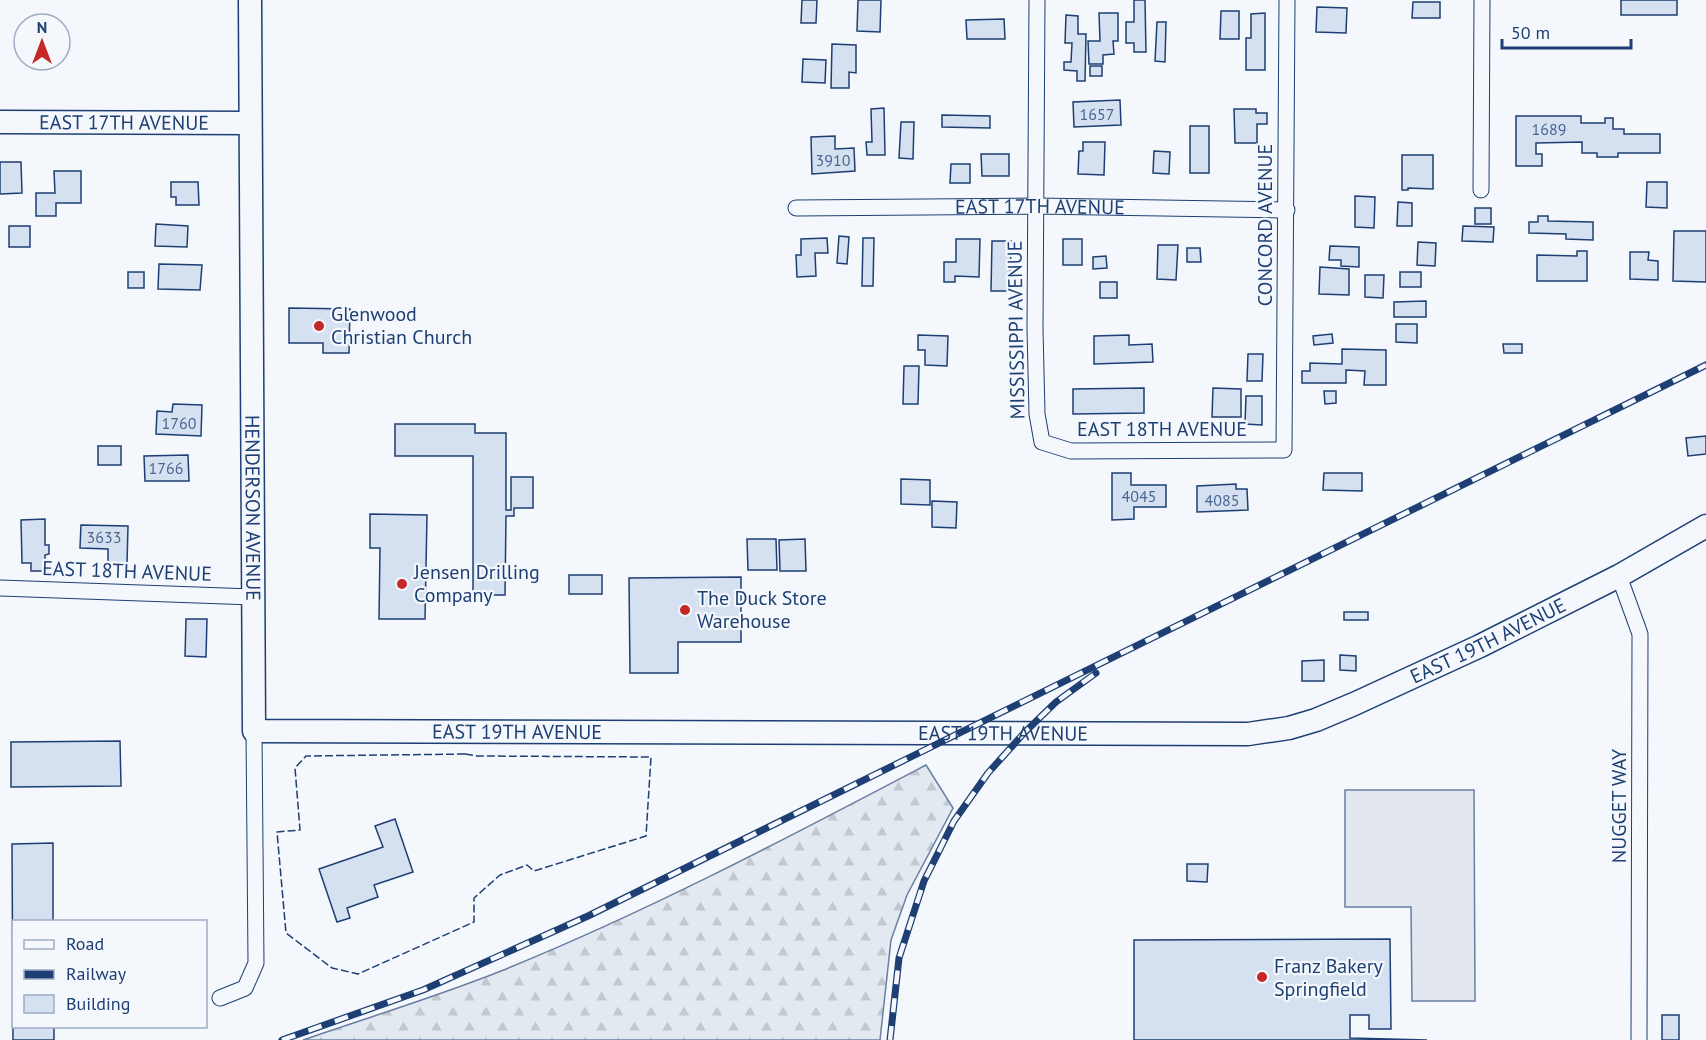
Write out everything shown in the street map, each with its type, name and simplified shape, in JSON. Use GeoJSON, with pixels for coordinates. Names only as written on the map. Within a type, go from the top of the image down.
{"type":"FeatureCollection","features":[{"type":"Feature","properties":{"kind":"street","name":"HENDERSON AVENUE"},"geometry":{"type":"LineString","coordinates":[[220,998],[245,988],[256,963],[250,0]]}},
{"type":"Feature","properties":{"kind":"street","name":"MISSISSIPPI AVENUE"},"geometry":{"type":"LineString","coordinates":[[1037,0],[1035,206],[1037,414],[1042,442]]}},
{"type":"Feature","properties":{"kind":"street","name":"CONCORD AVENUE"},"geometry":{"type":"LineString","coordinates":[[1284,450],[1287,0]]}},
{"type":"Feature","properties":{"kind":"street"},"geometry":{"type":"LineString","coordinates":[[1480,190],[1482,0]]}},
{"type":"Feature","properties":{"kind":"street","name":"EAST 17TH AVENUE"},"geometry":{"type":"LineString","coordinates":[[0,123],[250,123]]}},
{"type":"Feature","properties":{"kind":"street","name":"EAST 17TH AVENUE"},"geometry":{"type":"LineString","coordinates":[[796,208],[1035,206],[1287,210]]}},
{"type":"Feature","properties":{"kind":"street","name":"EAST 18TH AVENUE"},"geometry":{"type":"LineString","coordinates":[[1042,442],[1071,450],[1284,450]]}},
{"type":"Feature","properties":{"kind":"street","name":"EAST 19TH AVENUE"},"geometry":{"type":"LineString","coordinates":[[254,730],[1248,734],[1289,728],[1316,720],[1480,646],[1619,576],[1706,526]]}},
{"type":"Feature","properties":{"kind":"street","name":"NUGGET WAY"},"geometry":{"type":"LineString","coordinates":[[1619,576],[1640,634],[1639,1040]]}},
{"type":"Feature","properties":{"kind":"street","name":"EAST 18TH AVENUE"},"geometry":{"type":"LineString","coordinates":[[0,588],[253,597]]}},
{"type":"Feature","properties":{"kind":"green space"},"geometry":{"type":"Polygon","coordinates":[[[926,765],[953,808],[907,895],[891,940],[880,1040],[303,1040],[452,990],[555,948],[716,873],[926,765]]]}},
{"type":"Feature","properties":{"kind":"shaded area"},"geometry":{"type":"Polygon","coordinates":[[[1345,790],[1474,790],[1475,1001],[1412,1001],[1411,907],[1345,907],[1345,790]]]}},
{"type":"Feature","properties":{"kind":"building"},"geometry":{"type":"Polygon","coordinates":[[[802,0],[817,0],[816,23],[801,23],[802,0]]]}},
{"type":"Feature","properties":{"kind":"building"},"geometry":{"type":"Polygon","coordinates":[[[858,0],[881,0],[880,32],[857,31],[858,0]]]}},
{"type":"Feature","properties":{"kind":"building"},"geometry":{"type":"Polygon","coordinates":[[[1134,0],[1145,0],[1146,52],[1134,52],[1134,43],[1126,43],[1126,22],[1134,22],[1134,0]]]}},
{"type":"Feature","properties":{"kind":"building"},"geometry":{"type":"Polygon","coordinates":[[[1621,0],[1677,0],[1677,15],[1621,15],[1621,0]]]}},
{"type":"Feature","properties":{"kind":"building"},"geometry":{"type":"Polygon","coordinates":[[[1413,2],[1440,2],[1440,18],[1412,18],[1413,2]]]}},
{"type":"Feature","properties":{"kind":"building"},"geometry":{"type":"Polygon","coordinates":[[[1317,7],[1347,8],[1346,33],[1316,32],[1317,7]]]}},
{"type":"Feature","properties":{"kind":"building"},"geometry":{"type":"Polygon","coordinates":[[[1221,11],[1239,11],[1239,39],[1220,39],[1221,11]]]}},
{"type":"Feature","properties":{"kind":"building"},"geometry":{"type":"Polygon","coordinates":[[[1099,13],[1118,13],[1118,41],[1113,41],[1114,54],[1103,55],[1103,64],[1089,64],[1088,41],[1100,41],[1099,13]]]}},
{"type":"Feature","properties":{"kind":"building"},"geometry":{"type":"Polygon","coordinates":[[[1265,13],[1265,70],[1246,70],[1246,38],[1251,38],[1251,14],[1265,13]]]}},
{"type":"Feature","properties":{"kind":"building"},"geometry":{"type":"Polygon","coordinates":[[[1066,15],[1078,16],[1078,34],[1086,34],[1085,81],[1077,81],[1077,71],[1064,70],[1064,62],[1071,62],[1072,43],[1065,43],[1066,15]]]}},
{"type":"Feature","properties":{"kind":"building"},"geometry":{"type":"Polygon","coordinates":[[[1004,19],[1005,39],[967,39],[966,20],[1004,19]]]}},
{"type":"Feature","properties":{"kind":"building"},"geometry":{"type":"Polygon","coordinates":[[[1157,22],[1166,22],[1165,62],[1155,61],[1157,22]]]}},
{"type":"Feature","properties":{"kind":"building"},"geometry":{"type":"Polygon","coordinates":[[[832,44],[856,45],[856,73],[849,72],[849,88],[831,88],[832,44]]]}},
{"type":"Feature","properties":{"kind":"building"},"geometry":{"type":"Polygon","coordinates":[[[803,59],[826,60],[825,83],[802,82],[803,59]]]}},
{"type":"Feature","properties":{"kind":"building"},"geometry":{"type":"Polygon","coordinates":[[[1090,66],[1102,66],[1102,76],[1090,76],[1090,66]]]}},
{"type":"Feature","properties":{"kind":"building"},"geometry":{"type":"Polygon","coordinates":[[[1120,100],[1121,125],[1074,127],[1073,102],[1120,100]]]}},
{"type":"Feature","properties":{"kind":"building"},"geometry":{"type":"Polygon","coordinates":[[[884,108],[885,155],[867,155],[866,142],[872,142],[871,109],[884,108]]]}},
{"type":"Feature","properties":{"kind":"building"},"geometry":{"type":"Polygon","coordinates":[[[1234,109],[1256,109],[1256,113],[1267,113],[1267,124],[1257,124],[1257,143],[1235,143],[1234,109]]]}},
{"type":"Feature","properties":{"kind":"building"},"geometry":{"type":"Polygon","coordinates":[[[942,115],[990,116],[990,128],[942,127],[942,115]]]}},
{"type":"Feature","properties":{"kind":"building"},"geometry":{"type":"Polygon","coordinates":[[[1516,116],[1581,116],[1581,123],[1605,123],[1605,118],[1613,118],[1613,129],[1624,129],[1624,134],[1660,134],[1660,153],[1618,153],[1618,157],[1597,157],[1597,153],[1582,153],[1582,142],[1536,143],[1536,154],[1542,154],[1542,166],[1516,166],[1516,116]]]}},
{"type":"Feature","properties":{"kind":"building"},"geometry":{"type":"Polygon","coordinates":[[[901,122],[914,122],[913,159],[899,158],[901,122]]]}},
{"type":"Feature","properties":{"kind":"building"},"geometry":{"type":"Polygon","coordinates":[[[1190,126],[1209,126],[1209,173],[1190,173],[1190,126]]]}},
{"type":"Feature","properties":{"kind":"building"},"geometry":{"type":"Polygon","coordinates":[[[835,136],[835,149],[854,148],[855,171],[812,174],[811,137],[835,136]]]}},
{"type":"Feature","properties":{"kind":"building"},"geometry":{"type":"Polygon","coordinates":[[[1083,142],[1105,142],[1104,175],[1078,174],[1079,151],[1083,151],[1083,142]]]}},
{"type":"Feature","properties":{"kind":"building"},"geometry":{"type":"Polygon","coordinates":[[[1154,151],[1170,152],[1169,174],[1153,173],[1154,151]]]}},
{"type":"Feature","properties":{"kind":"building"},"geometry":{"type":"Polygon","coordinates":[[[981,154],[1009,154],[1009,176],[982,176],[981,154]]]}},
{"type":"Feature","properties":{"kind":"building"},"geometry":{"type":"Polygon","coordinates":[[[1402,155],[1433,155],[1433,189],[1408,188],[1408,190],[1402,190],[1402,155]]]}},
{"type":"Feature","properties":{"kind":"building"},"geometry":{"type":"Polygon","coordinates":[[[0,162],[21,162],[22,193],[0,194],[0,162]]]}},
{"type":"Feature","properties":{"kind":"building"},"geometry":{"type":"Polygon","coordinates":[[[951,164],[970,164],[970,183],[950,183],[951,164]]]}},
{"type":"Feature","properties":{"kind":"building"},"geometry":{"type":"Polygon","coordinates":[[[54,171],[81,171],[81,203],[56,203],[56,216],[36,216],[36,193],[55,193],[54,171]]]}},
{"type":"Feature","properties":{"kind":"building"},"geometry":{"type":"Polygon","coordinates":[[[171,182],[198,182],[199,205],[176,205],[176,197],[171,197],[171,182]]]}},
{"type":"Feature","properties":{"kind":"building"},"geometry":{"type":"Polygon","coordinates":[[[1647,182],[1667,182],[1667,208],[1646,207],[1647,182]]]}},
{"type":"Feature","properties":{"kind":"building"},"geometry":{"type":"Polygon","coordinates":[[[1355,196],[1375,197],[1374,228],[1355,227],[1355,196]]]}},
{"type":"Feature","properties":{"kind":"building"},"geometry":{"type":"Polygon","coordinates":[[[1398,202],[1412,203],[1412,226],[1397,226],[1398,202]]]}},
{"type":"Feature","properties":{"kind":"building"},"geometry":{"type":"Polygon","coordinates":[[[1475,208],[1491,208],[1491,224],[1475,224],[1475,208]]]}},
{"type":"Feature","properties":{"kind":"building"},"geometry":{"type":"Polygon","coordinates":[[[1538,216],[1548,216],[1548,221],[1593,222],[1593,240],[1566,239],[1566,234],[1529,233],[1529,222],[1538,222],[1538,216]]]}},
{"type":"Feature","properties":{"kind":"building"},"geometry":{"type":"Polygon","coordinates":[[[156,224],[188,226],[187,247],[155,246],[156,224]]]}},
{"type":"Feature","properties":{"kind":"building"},"geometry":{"type":"Polygon","coordinates":[[[9,226],[30,226],[30,247],[9,247],[9,226]]]}},
{"type":"Feature","properties":{"kind":"building"},"geometry":{"type":"Polygon","coordinates":[[[1463,226],[1494,227],[1493,242],[1462,241],[1463,226]]]}},
{"type":"Feature","properties":{"kind":"building"},"geometry":{"type":"Polygon","coordinates":[[[1674,231],[1706,231],[1706,282],[1673,281],[1674,231]]]}},
{"type":"Feature","properties":{"kind":"building"},"geometry":{"type":"Polygon","coordinates":[[[839,236],[849,237],[847,264],[837,263],[839,236]]]}},
{"type":"Feature","properties":{"kind":"building"},"geometry":{"type":"Polygon","coordinates":[[[827,238],[828,253],[815,253],[816,276],[797,277],[796,255],[801,255],[801,239],[827,238]]]}},
{"type":"Feature","properties":{"kind":"building"},"geometry":{"type":"Polygon","coordinates":[[[863,238],[874,238],[873,286],[862,286],[863,238]]]}},
{"type":"Feature","properties":{"kind":"building"},"geometry":{"type":"Polygon","coordinates":[[[956,239],[980,239],[979,277],[955,276],[955,282],[944,282],[944,262],[956,262],[956,239]]]}},
{"type":"Feature","properties":{"kind":"building"},"geometry":{"type":"Polygon","coordinates":[[[1063,239],[1082,239],[1082,265],[1063,265],[1063,239]]]}},
{"type":"Feature","properties":{"kind":"building"},"geometry":{"type":"Polygon","coordinates":[[[992,241],[1011,241],[1010,291],[991,291],[992,241]]]}},
{"type":"Feature","properties":{"kind":"building"},"geometry":{"type":"Polygon","coordinates":[[[1418,242],[1436,243],[1435,266],[1417,265],[1418,242]]]}},
{"type":"Feature","properties":{"kind":"building"},"geometry":{"type":"Polygon","coordinates":[[[1158,245],[1178,245],[1176,280],[1157,279],[1158,245]]]}},
{"type":"Feature","properties":{"kind":"building"},"geometry":{"type":"Polygon","coordinates":[[[1330,246],[1359,247],[1359,267],[1341,266],[1341,260],[1329,260],[1330,246]]]}},
{"type":"Feature","properties":{"kind":"building"},"geometry":{"type":"Polygon","coordinates":[[[1187,248],[1200,248],[1201,262],[1187,262],[1187,248]]]}},
{"type":"Feature","properties":{"kind":"building"},"geometry":{"type":"Polygon","coordinates":[[[1577,251],[1587,251],[1587,281],[1537,281],[1537,255],[1577,256],[1577,251]]]}},
{"type":"Feature","properties":{"kind":"building"},"geometry":{"type":"Polygon","coordinates":[[[1630,252],[1649,252],[1648,260],[1658,261],[1658,280],[1630,279],[1630,252]]]}},
{"type":"Feature","properties":{"kind":"building"},"geometry":{"type":"Polygon","coordinates":[[[1106,256],[1107,268],[1093,269],[1093,257],[1106,256]]]}},
{"type":"Feature","properties":{"kind":"building"},"geometry":{"type":"Polygon","coordinates":[[[159,264],[202,265],[200,290],[158,289],[159,264]]]}},
{"type":"Feature","properties":{"kind":"building"},"geometry":{"type":"Polygon","coordinates":[[[1320,267],[1349,269],[1349,295],[1319,294],[1320,267]]]}},
{"type":"Feature","properties":{"kind":"building"},"geometry":{"type":"Polygon","coordinates":[[[128,272],[144,272],[144,288],[128,288],[128,272]]]}},
{"type":"Feature","properties":{"kind":"building"},"geometry":{"type":"Polygon","coordinates":[[[1400,272],[1421,272],[1421,287],[1400,287],[1400,272]]]}},
{"type":"Feature","properties":{"kind":"building"},"geometry":{"type":"Polygon","coordinates":[[[1365,275],[1384,275],[1383,298],[1365,297],[1365,275]]]}},
{"type":"Feature","properties":{"kind":"building"},"geometry":{"type":"Polygon","coordinates":[[[1100,282],[1117,282],[1117,298],[1100,298],[1100,282]]]}},
{"type":"Feature","properties":{"kind":"building"},"geometry":{"type":"Polygon","coordinates":[[[1426,301],[1426,317],[1394,317],[1394,302],[1426,301]]]}},
{"type":"Feature","properties":{"kind":"building","name":"Glenwood Christian Church"},"geometry":{"type":"Polygon","coordinates":[[[289,308],[350,309],[349,353],[323,353],[323,343],[289,343],[289,308]]]}},
{"type":"Feature","properties":{"kind":"building"},"geometry":{"type":"Polygon","coordinates":[[[1396,324],[1417,324],[1417,343],[1396,342],[1396,324]]]}},
{"type":"Feature","properties":{"kind":"building"},"geometry":{"type":"Polygon","coordinates":[[[1332,334],[1333,343],[1314,345],[1313,336],[1332,334]]]}},
{"type":"Feature","properties":{"kind":"building"},"geometry":{"type":"Polygon","coordinates":[[[918,335],[948,336],[947,366],[925,365],[925,350],[918,350],[918,335]]]}},
{"type":"Feature","properties":{"kind":"building"},"geometry":{"type":"Polygon","coordinates":[[[1129,335],[1129,345],[1152,344],[1153,362],[1094,364],[1094,336],[1129,335]]]}},
{"type":"Feature","properties":{"kind":"building"},"geometry":{"type":"Polygon","coordinates":[[[1503,344],[1522,344],[1522,353],[1504,353],[1503,344]]]}},
{"type":"Feature","properties":{"kind":"building"},"geometry":{"type":"Polygon","coordinates":[[[1342,349],[1386,350],[1386,385],[1364,385],[1365,371],[1346,370],[1346,383],[1302,383],[1302,371],[1310,371],[1310,363],[1342,364],[1342,349]]]}},
{"type":"Feature","properties":{"kind":"building"},"geometry":{"type":"Polygon","coordinates":[[[1248,354],[1263,354],[1262,381],[1247,381],[1248,354]]]}},
{"type":"Feature","properties":{"kind":"building"},"geometry":{"type":"Polygon","coordinates":[[[904,366],[919,366],[918,404],[903,404],[904,366]]]}},
{"type":"Feature","properties":{"kind":"building"},"geometry":{"type":"Polygon","coordinates":[[[1144,388],[1144,413],[1073,414],[1073,389],[1144,388]]]}},
{"type":"Feature","properties":{"kind":"building"},"geometry":{"type":"Polygon","coordinates":[[[1213,388],[1241,389],[1241,417],[1212,417],[1213,388]]]}},
{"type":"Feature","properties":{"kind":"building"},"geometry":{"type":"Polygon","coordinates":[[[1324,391],[1336,391],[1336,403],[1325,404],[1324,391]]]}},
{"type":"Feature","properties":{"kind":"building"},"geometry":{"type":"Polygon","coordinates":[[[1246,396],[1262,396],[1262,425],[1245,424],[1246,396]]]}},
{"type":"Feature","properties":{"kind":"building"},"geometry":{"type":"Polygon","coordinates":[[[173,404],[202,405],[201,436],[156,434],[157,411],[172,412],[173,404]]]}},
{"type":"Feature","properties":{"kind":"building"},"geometry":{"type":"Polygon","coordinates":[[[395,424],[475,424],[475,433],[506,433],[506,510],[511,510],[511,477],[533,477],[533,508],[514,508],[514,516],[506,516],[505,595],[473,595],[473,456],[395,456],[395,424]]]}},
{"type":"Feature","properties":{"kind":"building"},"geometry":{"type":"Polygon","coordinates":[[[1706,436],[1706,454],[1688,456],[1686,438],[1706,436]]]}},
{"type":"Feature","properties":{"kind":"building"},"geometry":{"type":"Polygon","coordinates":[[[98,446],[121,446],[121,465],[98,465],[98,446]]]}},
{"type":"Feature","properties":{"kind":"building"},"geometry":{"type":"Polygon","coordinates":[[[188,455],[189,481],[145,481],[144,456],[188,455]]]}},
{"type":"Feature","properties":{"kind":"building"},"geometry":{"type":"Polygon","coordinates":[[[1112,473],[1131,473],[1131,485],[1166,485],[1166,507],[1134,507],[1134,519],[1112,520],[1112,473]]]}},
{"type":"Feature","properties":{"kind":"building"},"geometry":{"type":"Polygon","coordinates":[[[1324,473],[1362,473],[1362,491],[1323,490],[1324,473]]]}},
{"type":"Feature","properties":{"kind":"building"},"geometry":{"type":"Polygon","coordinates":[[[901,479],[930,480],[930,505],[901,504],[901,479]]]}},
{"type":"Feature","properties":{"kind":"building"},"geometry":{"type":"Polygon","coordinates":[[[1236,484],[1236,489],[1247,489],[1248,510],[1197,512],[1197,486],[1236,484]]]}},
{"type":"Feature","properties":{"kind":"building"},"geometry":{"type":"Polygon","coordinates":[[[932,501],[957,502],[956,528],[932,527],[932,501]]]}},
{"type":"Feature","properties":{"kind":"building","name":"Jensen Drilling Company"},"geometry":{"type":"Polygon","coordinates":[[[370,514],[427,515],[425,619],[379,619],[380,548],[370,548],[370,514]]]}},
{"type":"Feature","properties":{"kind":"building"},"geometry":{"type":"Polygon","coordinates":[[[45,519],[45,545],[49,545],[49,554],[45,555],[45,571],[31,571],[31,563],[22,563],[21,520],[45,519]]]}},
{"type":"Feature","properties":{"kind":"building"},"geometry":{"type":"Polygon","coordinates":[[[81,525],[128,526],[127,564],[108,564],[108,549],[80,548],[81,525]]]}},
{"type":"Feature","properties":{"kind":"building"},"geometry":{"type":"Polygon","coordinates":[[[747,539],[776,539],[777,570],[748,570],[747,539]]]}},
{"type":"Feature","properties":{"kind":"building"},"geometry":{"type":"Polygon","coordinates":[[[805,539],[806,571],[780,571],[779,540],[805,539]]]}},
{"type":"Feature","properties":{"kind":"building"},"geometry":{"type":"Polygon","coordinates":[[[569,575],[602,575],[602,594],[569,594],[569,575]]]}},
{"type":"Feature","properties":{"kind":"building","name":"The Duck Store Warehouse"},"geometry":{"type":"Polygon","coordinates":[[[741,577],[741,642],[678,642],[678,673],[630,673],[629,578],[741,577]]]}},
{"type":"Feature","properties":{"kind":"building"},"geometry":{"type":"Polygon","coordinates":[[[1344,612],[1368,612],[1368,620],[1344,620],[1344,612]]]}},
{"type":"Feature","properties":{"kind":"building"},"geometry":{"type":"Polygon","coordinates":[[[186,619],[207,619],[206,657],[185,656],[186,619]]]}},
{"type":"Feature","properties":{"kind":"building"},"geometry":{"type":"Polygon","coordinates":[[[1340,655],[1356,656],[1356,671],[1340,670],[1340,655]]]}},
{"type":"Feature","properties":{"kind":"building"},"geometry":{"type":"Polygon","coordinates":[[[1324,660],[1324,681],[1302,681],[1302,661],[1324,660]]]}},
{"type":"Feature","properties":{"kind":"building"},"geometry":{"type":"Polygon","coordinates":[[[120,741],[121,786],[11,787],[11,742],[120,741]]]}},
{"type":"Feature","properties":{"kind":"building"},"geometry":{"type":"Polygon","coordinates":[[[395,819],[413,872],[374,885],[378,897],[347,908],[350,918],[337,922],[319,869],[383,847],[375,826],[395,819]]]}},
{"type":"Feature","properties":{"kind":"building"},"geometry":{"type":"Polygon","coordinates":[[[53,843],[53,920],[12,920],[12,844],[53,843]]]}},
{"type":"Feature","properties":{"kind":"building"},"geometry":{"type":"Polygon","coordinates":[[[1187,864],[1208,864],[1207,882],[1187,881],[1187,864]]]}},
{"type":"Feature","properties":{"kind":"building","name":"Franz Bakery Springfield"},"geometry":{"type":"Polygon","coordinates":[[[1390,939],[1391,1029],[1369,1029],[1369,1015],[1350,1015],[1350,1038],[1427,1040],[1134,1040],[1134,940],[1390,939]]]}},
{"type":"Feature","properties":{"kind":"building"},"geometry":{"type":"Polygon","coordinates":[[[1662,1015],[1679,1015],[1679,1040],[1662,1040],[1662,1015]]]}},
{"type":"Feature","properties":{"kind":"building"},"geometry":{"type":"Polygon","coordinates":[[[13,1028],[54,1028],[54,1040],[13,1040],[13,1028]]]}},
{"type":"Feature","properties":{"kind":"railway"},"geometry":{"type":"LineString","coordinates":[[282,1040],[423,990],[588,916],[1706,365]]}},
{"type":"Feature","properties":{"kind":"railway"},"geometry":{"type":"LineString","coordinates":[[890,1040],[899,958],[924,881],[954,821],[988,773],[1024,733],[1056,702],[1096,673]]}},
{"type":"Feature","properties":{"kind":"fence"},"geometry":{"type":"LineString","coordinates":[[465,754],[477,756],[651,757],[646,836],[534,871],[527,865],[500,875],[474,898],[474,922],[358,974],[332,968],[286,933],[277,832],[300,830],[295,768],[306,756],[465,754]]}},
{"type":"Feature","properties":{"kind":"place","name":"Glenwood Christian Church"},"geometry":{"type":"Point","coordinates":[319,326]}},
{"type":"Feature","properties":{"kind":"place","name":"Jensen Drilling Company"},"geometry":{"type":"Point","coordinates":[402,584]}},
{"type":"Feature","properties":{"kind":"place","name":"The Duck Store Warehouse"},"geometry":{"type":"Point","coordinates":[685,610]}},
{"type":"Feature","properties":{"kind":"place","name":"Franz Bakery Springfield"},"geometry":{"type":"Point","coordinates":[1262,977]}}]}
